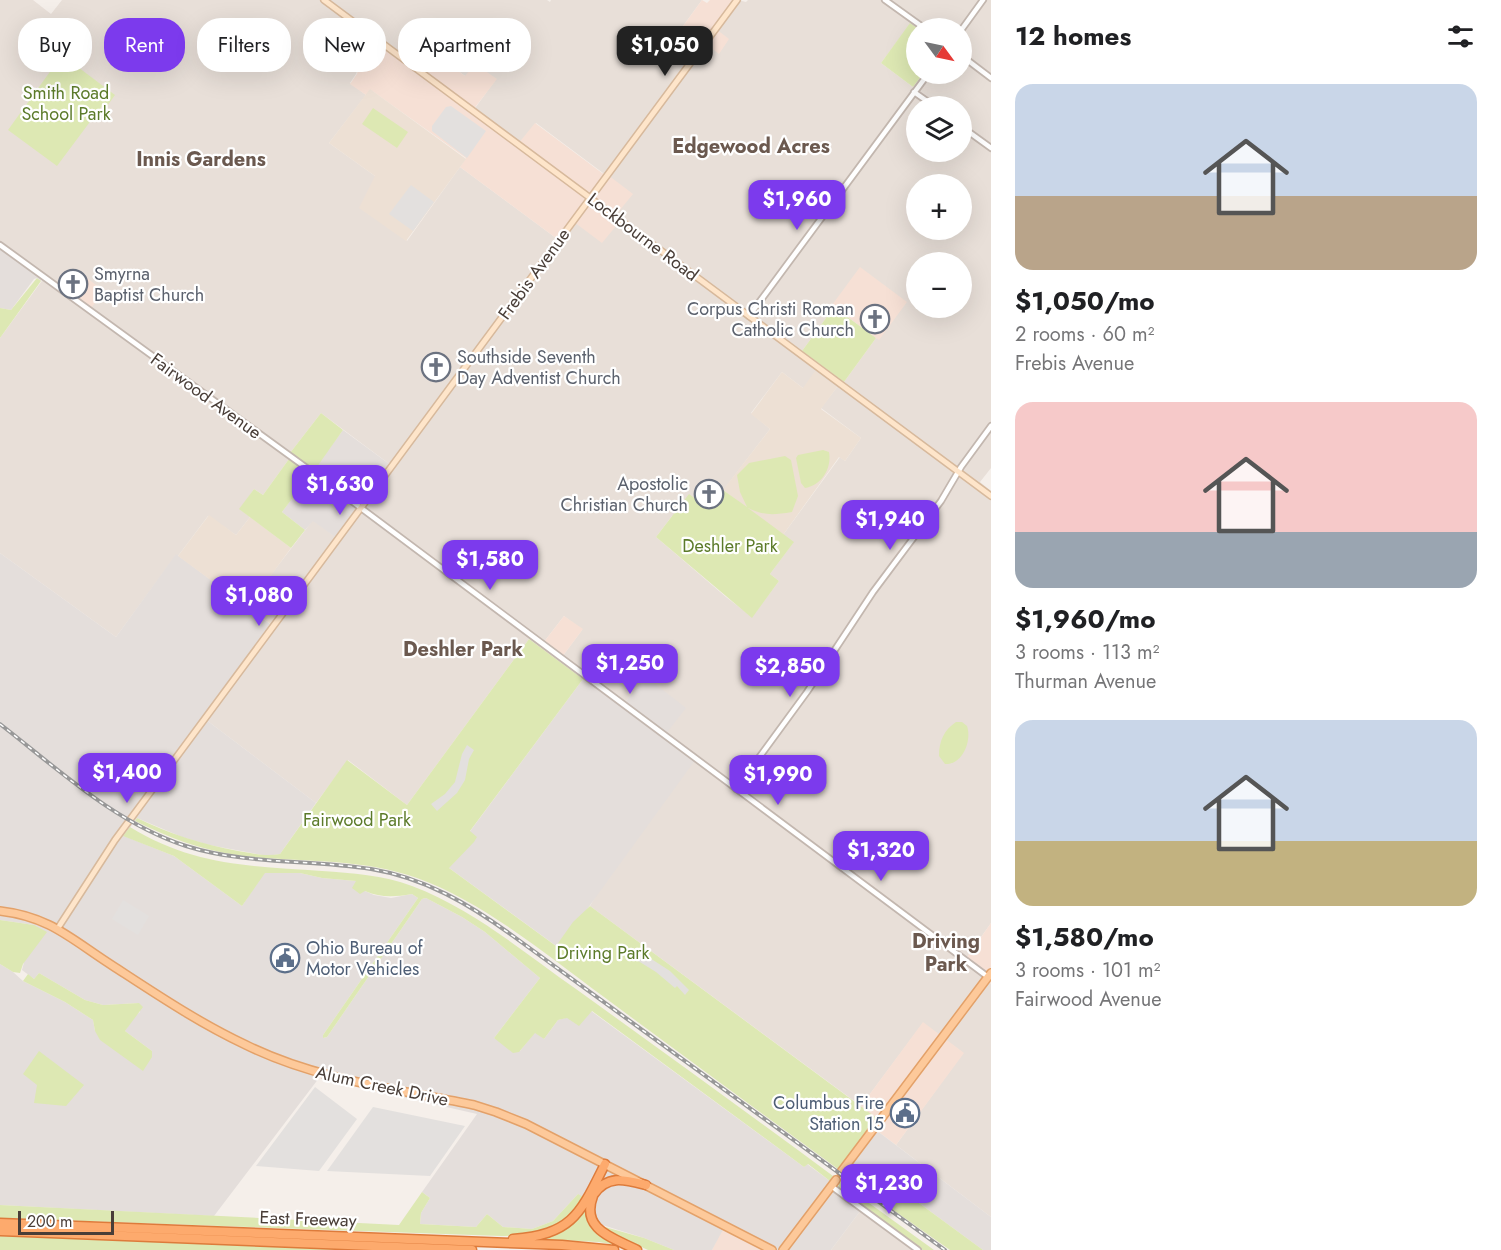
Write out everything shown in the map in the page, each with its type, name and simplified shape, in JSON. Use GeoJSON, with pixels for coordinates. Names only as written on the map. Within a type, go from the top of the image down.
{"type":"FeatureCollection","features":[{"type":"Feature","properties":{"kind":"highway"},"geometry":{"type":"LineString","coordinates":[[604,1164],[606,1170],[593,1195],[590,1209],[596,1227],[607,1236],[637,1250]]}},
{"type":"Feature","properties":{"kind":"highway"},"geometry":{"type":"LineString","coordinates":[[474,1246],[532,1237],[566,1225],[582,1207],[604,1164]]}},
{"type":"Feature","properties":{"kind":"highway"},"geometry":{"type":"LineString","coordinates":[[593,1195],[602,1184],[612,1180],[622,1179],[646,1185]]}},
{"type":"Feature","properties":{"kind":"highway","name":"East Freeway"},"geometry":{"type":"LineString","coordinates":[[0,1223],[474,1246]]}},
{"type":"Feature","properties":{"kind":"highway","name":"East Freeway"},"geometry":{"type":"LineString","coordinates":[[0,1231],[474,1246],[573,1246],[614,1250]]}},
{"type":"Feature","properties":{"kind":"main road","name":"Lockbourne Road"},"geometry":{"type":"LineString","coordinates":[[324,0],[991,496]]}},
{"type":"Feature","properties":{"kind":"main road","name":"Frebis Avenue"},"geometry":{"type":"LineString","coordinates":[[58,928],[115,840],[737,0]]}},
{"type":"Feature","properties":{"kind":"main road","name":"Alum Creek Drive"},"geometry":{"type":"LineString","coordinates":[[0,910],[30,917],[58,928],[106,962],[178,1007],[237,1041],[268,1055],[321,1074],[474,1105],[496,1112],[537,1130],[772,1250]]}},
{"type":"Feature","properties":{"kind":"main road"},"geometry":{"type":"LineString","coordinates":[[841,1172],[989,975]]}},
{"type":"Feature","properties":{"kind":"main road"},"geometry":{"type":"LineString","coordinates":[[783,1250],[833,1183]]}},
{"type":"Feature","properties":{"kind":"street"},"geometry":{"type":"LineString","coordinates":[[885,0],[910,18]]}},
{"type":"Feature","properties":{"kind":"street"},"geometry":{"type":"LineString","coordinates":[[970,18],[983,0]]}},
{"type":"Feature","properties":{"kind":"street"},"geometry":{"type":"LineString","coordinates":[[972,64],[991,78]]}},
{"type":"Feature","properties":{"kind":"street"},"geometry":{"type":"LineString","coordinates":[[749,316],[920,84]]}},
{"type":"Feature","properties":{"kind":"street"},"geometry":{"type":"LineString","coordinates":[[914,92],[920,96]]}},
{"type":"Feature","properties":{"kind":"street"},"geometry":{"type":"LineString","coordinates":[[972,134],[991,148]]}},
{"type":"Feature","properties":{"kind":"street","name":"Fairwood Avenue"},"geometry":{"type":"LineString","coordinates":[[0,245],[361,508],[989,975]]}},
{"type":"Feature","properties":{"kind":"street"},"geometry":{"type":"LineString","coordinates":[[736,789],[807,692],[873,592],[941,501],[958,472],[991,426]]}},
{"type":"Feature","properties":{"kind":"street"},"geometry":{"type":"LineString","coordinates":[[833,1183],[918,1250]]}},
{"type":"Feature","properties":{"kind":"shaded area"},"geometry":{"type":"Polygon","coordinates":[[[0,0],[33,0],[51,14],[62,0],[547,0],[550,2],[551,0],[702,0],[683,26],[716,29],[738,0],[746,2],[748,0],[991,0],[991,468],[980,482],[991,491],[991,923],[965,960],[984,975],[991,984],[991,1217],[896,1145],[963,1053],[923,1023],[861,1106],[590,906],[665,735],[646,676],[623,705],[587,678],[583,679],[559,661],[582,630],[564,616],[540,647],[529,639],[407,805],[348,760],[316,803],[205,719],[287,608],[260,589],[313,520],[337,538],[392,466],[321,413],[290,453],[289,459],[263,495],[254,489],[240,509],[250,517],[236,535],[208,516],[178,556],[176,555],[116,637],[0,553],[0,338],[44,278],[0,245],[0,0]],[[303,18],[303,72],[357,72],[350,83],[366,95],[329,143],[375,176],[407,241],[460,167],[560,241],[574,222],[615,216],[608,175],[536,123],[518,145],[473,111],[496,79],[465,76],[460,72],[531,72],[531,18],[398,18],[398,58],[386,54],[386,18],[303,18]],[[832,305],[834,307],[802,351],[844,382],[876,338],[879,340],[832,305]],[[782,372],[751,413],[770,429],[709,509],[672,516],[656,537],[752,617],[779,581],[770,574],[793,543],[783,535],[840,457],[845,461],[861,438],[821,408],[837,387],[803,388],[782,372]]]}},
{"type":"Feature","properties":{"kind":"shaded area"},"geometry":{"type":"Polygon","coordinates":[[[702,0],[707,3],[710,0],[738,0],[716,29],[729,39],[719,54],[683,26],[702,0]]]}},
{"type":"Feature","properties":{"kind":"shaded area"},"geometry":{"type":"Polygon","coordinates":[[[386,45],[398,54],[398,72],[460,72],[465,76],[468,72],[487,72],[497,79],[473,110],[518,144],[535,123],[602,173],[608,175],[633,194],[615,216],[621,220],[602,243],[574,222],[560,241],[460,167],[466,158],[371,90],[366,95],[350,84],[358,72],[386,72],[386,45]]]}},
{"type":"Feature","properties":{"kind":"shaded area"},"geometry":{"type":"Polygon","coordinates":[[[370,89],[466,159],[406,241],[359,208],[375,176],[329,143],[370,89]]]}},
{"type":"Feature","properties":{"kind":"shaded area"},"geometry":{"type":"Polygon","coordinates":[[[451,106],[486,131],[467,158],[432,131],[432,126],[446,107],[451,106]]]}},
{"type":"Feature","properties":{"kind":"shaded area"},"geometry":{"type":"Polygon","coordinates":[[[411,185],[434,202],[413,231],[389,214],[411,185]]]}},
{"type":"Feature","properties":{"kind":"shaded area"},"geometry":{"type":"Polygon","coordinates":[[[0,245],[44,277],[41,281],[34,279],[11,310],[0,308],[0,245]]]}},
{"type":"Feature","properties":{"kind":"shaded area"},"geometry":{"type":"Polygon","coordinates":[[[860,267],[906,301],[879,340],[832,305],[860,267]]]}},
{"type":"Feature","properties":{"kind":"shaded area"},"geometry":{"type":"Polygon","coordinates":[[[79,272],[104,291],[89,311],[64,292],[79,272]]]}},
{"type":"Feature","properties":{"kind":"shaded area"},"geometry":{"type":"Polygon","coordinates":[[[815,371],[837,387],[821,409],[861,438],[845,461],[839,457],[783,535],[723,490],[770,429],[751,414],[782,372],[803,388],[815,371]]]}},
{"type":"Feature","properties":{"kind":"shaded area"},"geometry":{"type":"Polygon","coordinates":[[[343,430],[392,466],[338,539],[313,521],[305,530],[282,512],[343,430]]]}},
{"type":"Feature","properties":{"kind":"shaded area"},"geometry":{"type":"Polygon","coordinates":[[[209,515],[236,535],[250,517],[291,548],[261,589],[287,608],[273,626],[178,556],[209,515]]]}},
{"type":"Feature","properties":{"kind":"shaded area"},"geometry":{"type":"Polygon","coordinates":[[[0,553],[116,637],[176,554],[273,626],[205,719],[316,803],[280,854],[268,856],[209,845],[182,837],[137,818],[124,836],[174,856],[242,906],[264,873],[300,873],[322,878],[356,881],[365,891],[374,895],[391,898],[412,894],[418,898],[323,1038],[327,1037],[422,899],[426,898],[485,932],[540,978],[494,1038],[520,1051],[535,1032],[544,1039],[558,1020],[591,1011],[804,1167],[807,1164],[864,1206],[831,1250],[769,1250],[725,1226],[712,1250],[674,1250],[596,1223],[578,1194],[553,1221],[532,1229],[503,1227],[487,1214],[476,1227],[420,1224],[421,1213],[430,1198],[422,1192],[477,1114],[319,1078],[214,1216],[0,1205],[0,964],[23,981],[65,1002],[93,1020],[95,1031],[152,1051],[125,1031],[140,1012],[139,1003],[103,1005],[85,1000],[39,973],[34,979],[22,970],[34,925],[0,920],[0,553]]]}},
{"type":"Feature","properties":{"kind":"shaded area"},"geometry":{"type":"Polygon","coordinates":[[[564,616],[583,629],[559,661],[540,647],[564,616]]]}},
{"type":"Feature","properties":{"kind":"shaded area"},"geometry":{"type":"Polygon","coordinates":[[[645,676],[686,708],[665,735],[696,759],[559,948],[445,865],[583,679],[587,678],[623,705],[645,676]]]}},
{"type":"Feature","properties":{"kind":"shaded area"},"geometry":{"type":"Polygon","coordinates":[[[467,745],[474,750],[469,759],[465,780],[457,793],[437,811],[431,804],[445,794],[455,782],[462,754],[467,745]]]}},
{"type":"Feature","properties":{"kind":"shaded area"},"geometry":{"type":"Polygon","coordinates":[[[123,900],[149,916],[138,935],[112,919],[123,900]]]}},
{"type":"Feature","properties":{"kind":"shaded area"},"geometry":{"type":"Polygon","coordinates":[[[991,923],[991,984],[984,975],[965,960],[991,923]]]}},
{"type":"Feature","properties":{"kind":"shaded area"},"geometry":{"type":"Polygon","coordinates":[[[639,951],[670,971],[689,990],[685,995],[677,986],[675,988],[656,972],[635,959],[639,951]]]}},
{"type":"Feature","properties":{"kind":"shaded area"},"geometry":{"type":"Polygon","coordinates":[[[923,1022],[964,1053],[896,1145],[872,1127],[861,1106],[923,1022]]]}},
{"type":"Feature","properties":{"kind":"shaded area"},"geometry":{"type":"Polygon","coordinates":[[[315,1087],[357,1119],[319,1171],[256,1166],[315,1087]]]}},
{"type":"Feature","properties":{"kind":"shaded area"},"geometry":{"type":"Polygon","coordinates":[[[373,1107],[465,1126],[430,1176],[327,1171],[373,1107]]]}},
{"type":"Feature","properties":{"kind":"shaded area"},"geometry":{"type":"Polygon","coordinates":[[[872,1127],[991,1217],[991,1250],[983,1250],[872,1169],[853,1172],[843,1165],[872,1127]]]}},
{"type":"Feature","properties":{"kind":"shaded area"},"geometry":{"type":"Polygon","coordinates":[[[864,1206],[923,1250],[831,1250],[864,1206]]]}},
{"type":"Feature","properties":{"kind":"shaded area"},"geometry":{"type":"Polygon","coordinates":[[[724,1225],[769,1250],[712,1250],[724,1225]]]}},
{"type":"Feature","properties":{"kind":"green space"},"geometry":{"type":"Polygon","coordinates":[[[906,29],[906,82],[881,63],[906,29]]]}},
{"type":"Feature","properties":{"kind":"green space","name":"Smith Road School Park"},"geometry":{"type":"Polygon","coordinates":[[[50,72],[85,72],[115,95],[105,109],[101,107],[57,166],[8,130],[50,72]]]}},
{"type":"Feature","properties":{"kind":"green space"},"geometry":{"type":"Polygon","coordinates":[[[373,108],[408,132],[397,148],[362,124],[373,108]]]}},
{"type":"Feature","properties":{"kind":"green space"},"geometry":{"type":"Polygon","coordinates":[[[37,278],[41,281],[0,338],[0,308],[11,310],[37,278]]]}},
{"type":"Feature","properties":{"kind":"green space"},"geometry":{"type":"Polygon","coordinates":[[[834,307],[876,338],[844,382],[802,351],[834,307]]]}},
{"type":"Feature","properties":{"kind":"green space"},"geometry":{"type":"Polygon","coordinates":[[[321,413],[343,430],[314,471],[290,453],[321,413]]]}},
{"type":"Feature","properties":{"kind":"green space"},"geometry":{"type":"Polygon","coordinates":[[[823,450],[829,452],[827,470],[821,480],[805,488],[801,483],[796,458],[798,455],[823,450]]]}},
{"type":"Feature","properties":{"kind":"green space","name":"Deshler Park"},"geometry":{"type":"Polygon","coordinates":[[[785,456],[791,460],[798,496],[792,512],[769,514],[748,508],[794,542],[770,574],[779,581],[752,618],[656,537],[689,494],[709,509],[723,490],[747,507],[740,492],[737,475],[749,463],[785,456]]]}},
{"type":"Feature","properties":{"kind":"green space"},"geometry":{"type":"Polygon","coordinates":[[[289,459],[311,474],[282,512],[305,530],[291,548],[239,509],[254,489],[263,495],[289,459]]]}},
{"type":"Feature","properties":{"kind":"green space","name":"Fairwood Park"},"geometry":{"type":"Polygon","coordinates":[[[529,639],[583,679],[470,831],[477,837],[474,842],[449,868],[556,946],[573,922],[590,906],[878,1119],[838,1169],[537,947],[490,915],[441,888],[395,871],[373,867],[237,855],[210,850],[184,842],[135,821],[137,818],[174,834],[225,848],[259,854],[280,854],[347,760],[407,805],[529,639]]]}},
{"type":"Feature","properties":{"kind":"green space"},"geometry":{"type":"Polygon","coordinates":[[[956,722],[962,722],[967,726],[967,744],[965,751],[957,760],[945,764],[939,756],[940,745],[945,732],[956,722]]]}},
{"type":"Feature","properties":{"kind":"green space"},"geometry":{"type":"Polygon","coordinates":[[[130,827],[153,840],[200,857],[271,868],[379,877],[401,882],[434,896],[477,919],[517,946],[833,1176],[830,1181],[808,1164],[804,1167],[592,1011],[579,1026],[567,1018],[558,1020],[544,1039],[535,1033],[519,1052],[513,1053],[494,1038],[540,978],[485,932],[426,898],[422,899],[327,1037],[323,1038],[418,898],[412,894],[388,896],[365,891],[360,894],[352,888],[356,881],[322,878],[300,873],[265,873],[242,906],[174,856],[123,836],[130,827]]]}},
{"type":"Feature","properties":{"kind":"green space"},"geometry":{"type":"Polygon","coordinates":[[[0,920],[34,925],[47,932],[23,964],[20,973],[13,972],[0,964],[0,920]]]}},
{"type":"Feature","properties":{"kind":"green space"},"geometry":{"type":"Polygon","coordinates":[[[39,973],[85,1000],[103,1005],[139,1003],[143,1007],[125,1031],[152,1051],[152,1057],[143,1071],[100,1040],[93,1020],[65,1002],[23,981],[28,974],[34,979],[39,973]]]}},
{"type":"Feature","properties":{"kind":"green space"},"geometry":{"type":"Polygon","coordinates":[[[39,1051],[84,1085],[66,1106],[34,1103],[37,1085],[23,1074],[39,1051]]]}},
{"type":"Feature","properties":{"kind":"green space"},"geometry":{"type":"Polygon","coordinates":[[[849,1169],[861,1172],[872,1169],[983,1250],[950,1250],[845,1176],[849,1169]]]}},
{"type":"Feature","properties":{"kind":"green space"},"geometry":{"type":"Polygon","coordinates":[[[840,1182],[934,1250],[923,1250],[838,1187],[840,1182]]]}},
{"type":"Feature","properties":{"kind":"green space"},"geometry":{"type":"Polygon","coordinates":[[[422,1192],[430,1198],[421,1213],[420,1224],[476,1227],[487,1214],[503,1227],[532,1229],[553,1221],[578,1194],[585,1198],[578,1209],[560,1225],[538,1233],[501,1236],[0,1218],[0,1205],[399,1225],[422,1192]]]}},
{"type":"Feature","properties":{"kind":"green space"},"geometry":{"type":"Polygon","coordinates":[[[589,1200],[590,1217],[623,1246],[599,1242],[535,1239],[554,1233],[589,1200]]]}},
{"type":"Feature","properties":{"kind":"green space"},"geometry":{"type":"Polygon","coordinates":[[[605,1227],[644,1238],[674,1250],[648,1250],[606,1231],[605,1227]]]}},
{"type":"Feature","properties":{"kind":"green space"},"geometry":{"type":"Polygon","coordinates":[[[0,1236],[363,1250],[0,1250],[0,1236]]]}},
{"type":"Feature","properties":{"kind":"railway"},"geometry":{"type":"LineString","coordinates":[[0,724],[88,793],[135,824],[160,836],[186,846],[232,856],[348,866],[391,873],[428,886],[463,903],[513,936],[945,1250]]}},
{"type":"Feature","properties":{"kind":"place","name":"Smyrna Baptist Church"},"geometry":{"type":"Point","coordinates":[73,284]}},
{"type":"Feature","properties":{"kind":"place","name":"Corpus Christi Roman Catholic Church"},"geometry":{"type":"Point","coordinates":[875,319]}},
{"type":"Feature","properties":{"kind":"place","name":"Southside Seventh Day Adventist Church"},"geometry":{"type":"Point","coordinates":[436,367]}},
{"type":"Feature","properties":{"kind":"place","name":"Apostolic Christian Church"},"geometry":{"type":"Point","coordinates":[709,494]}},
{"type":"Feature","properties":{"kind":"place","name":"Ohio Bureau of Motor Vehicles"},"geometry":{"type":"Point","coordinates":[285,958]}},
{"type":"Feature","properties":{"kind":"place","name":"Columbus Fire Station 15"},"geometry":{"type":"Point","coordinates":[905,1113]}},
{"type":"Feature","properties":{"kind":"district","name":"Edgewood Acres"},"geometry":{"type":"Point","coordinates":[751,146]}},
{"type":"Feature","properties":{"kind":"district","name":"Innis Gardens"},"geometry":{"type":"Point","coordinates":[201,159]}},
{"type":"Feature","properties":{"kind":"district","name":"Deshler Park"},"geometry":{"type":"Point","coordinates":[463,649]}},
{"type":"Feature","properties":{"kind":"district","name":"Driving Park"},"geometry":{"type":"Point","coordinates":[946,952]}}]}
